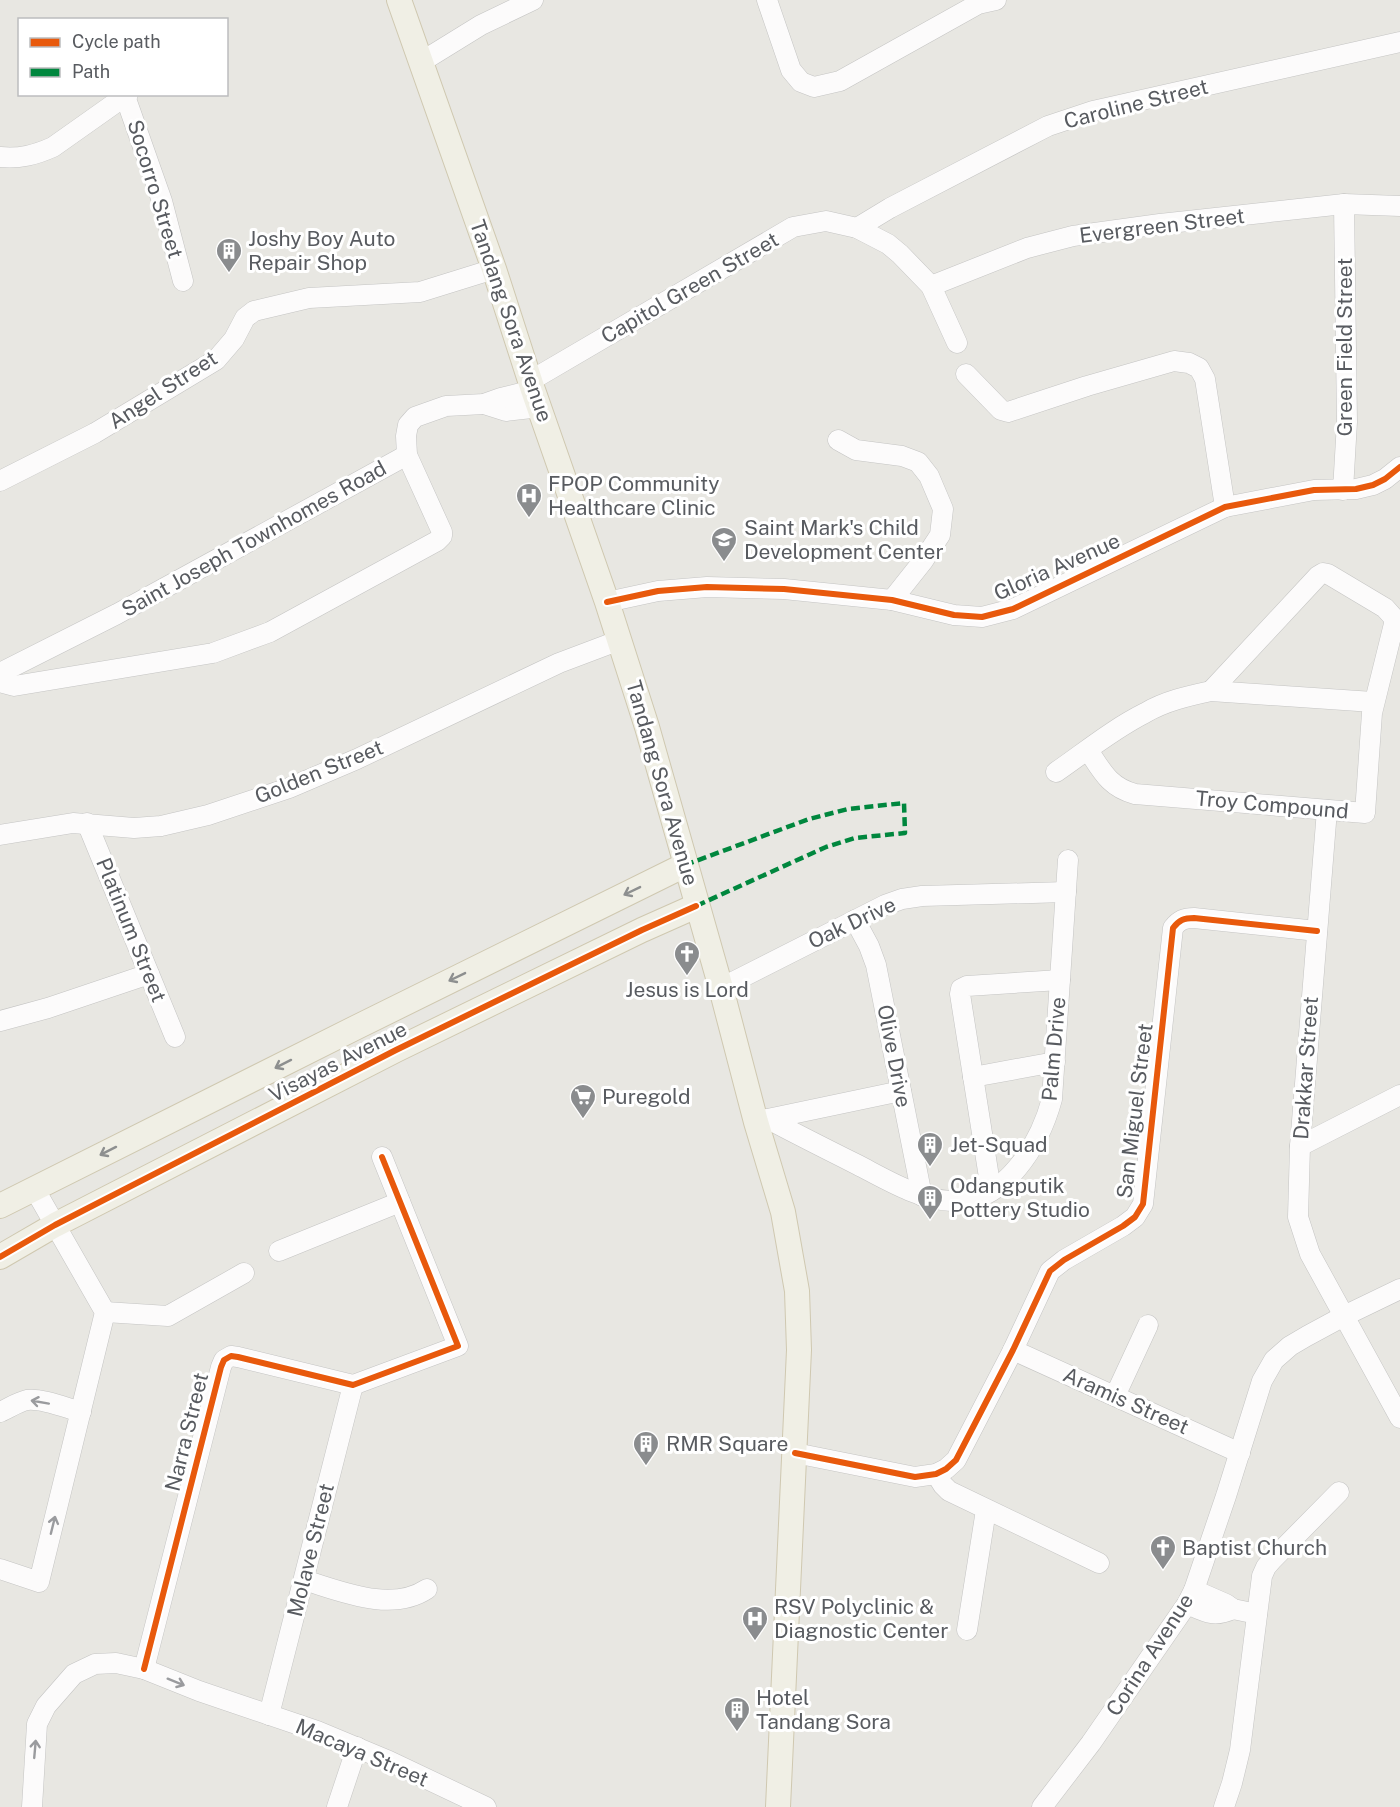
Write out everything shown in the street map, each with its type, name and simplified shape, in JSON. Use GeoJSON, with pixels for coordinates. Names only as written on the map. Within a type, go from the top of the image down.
{"type":"FeatureCollection","features":[{"type":"Feature","properties":{"kind":"main road","name":"Tandang Sora Avenue"},"geometry":{"type":"LineString","coordinates":[[399,0],[494,269],[534,393],[620,640],[696,906],[762,1121],[783,1212],[797,1291],[799,1350],[778,1807]]}},
{"type":"Feature","properties":{"kind":"main road","name":"Visayas Avenue"},"geometry":{"type":"LineString","coordinates":[[0,1206],[685,866]]}},
{"type":"Feature","properties":{"kind":"main road","name":"Visayas Avenue"},"geometry":{"type":"LineString","coordinates":[[0,1257],[56,1225],[373,1062],[541,978],[696,906]]}},
{"type":"Feature","properties":{"kind":"main road"},"geometry":{"type":"LineString","coordinates":[[355,1028],[373,1062]]}},
{"type":"Feature","properties":{"kind":"street"},"geometry":{"type":"LineString","coordinates":[[421,62],[481,25],[532,0]]}},
{"type":"Feature","properties":{"kind":"street"},"geometry":{"type":"LineString","coordinates":[[767,0],[791,70],[801,81],[814,87],[840,81],[978,4],[996,0]]}},
{"type":"Feature","properties":{"kind":"street","name":"Caroline Street"},"geometry":{"type":"LineString","coordinates":[[857,228],[890,208],[1048,126],[1093,111],[1400,42]]}},
{"type":"Feature","properties":{"kind":"street","name":"Socorro Street"},"geometry":{"type":"LineString","coordinates":[[0,156],[15,159],[47,150],[125,96]]}},
{"type":"Feature","properties":{"kind":"street","name":"Socorro Street"},"geometry":{"type":"LineString","coordinates":[[126,96],[162,201],[183,281]]}},
{"type":"Feature","properties":{"kind":"street","name":"Evergreen Street"},"geometry":{"type":"LineString","coordinates":[[931,286],[1027,248],[1073,236],[1344,204],[1400,206]]}},
{"type":"Feature","properties":{"kind":"street","name":"Green Field Street"},"geometry":{"type":"LineString","coordinates":[[1343,490],[1347,422],[1344,204]]}},
{"type":"Feature","properties":{"kind":"street","name":"Capitol Green Street"},"geometry":{"type":"LineString","coordinates":[[534,393],[793,227],[826,222],[857,228],[888,244],[900,254],[931,286],[957,343]]}},
{"type":"Feature","properties":{"kind":"street","name":"Angel Street"},"geometry":{"type":"LineString","coordinates":[[0,481],[95,433],[216,360],[234,339],[245,318],[254,311],[309,298],[420,292],[494,269]]}},
{"type":"Feature","properties":{"kind":"street"},"geometry":{"type":"LineString","coordinates":[[966,374],[1000,410],[1008,412],[1174,361],[1189,363],[1199,368],[1205,379],[1225,507]]}},
{"type":"Feature","properties":{"kind":"street","name":"Saint Joseph Townhomes Road"},"geometry":{"type":"LineString","coordinates":[[0,673],[117,614],[407,455],[408,425],[415,417],[446,406],[484,404],[506,411],[534,393]]}},
{"type":"Feature","properties":{"kind":"street"},"geometry":{"type":"LineString","coordinates":[[838,440],[856,450],[902,456],[918,462],[929,476],[944,509],[940,536],[892,600]]}},
{"type":"Feature","properties":{"kind":"street"},"geometry":{"type":"LineString","coordinates":[[0,682],[14,686],[213,653],[270,632],[437,541],[442,536],[442,532],[407,455]]}},
{"type":"Feature","properties":{"kind":"street","name":"Gloria Avenue"},"geometry":{"type":"LineString","coordinates":[[607,602],[658,591],[707,586],[784,589],[892,600],[954,615],[982,616],[1013,609],[1225,507],[1314,490],[1343,490],[1372,485],[1385,479],[1400,467]]}},
{"type":"Feature","properties":{"kind":"street","name":"Troy Compound"},"geometry":{"type":"LineString","coordinates":[[1088,750],[1106,777],[1116,787],[1135,794],[1365,813],[1374,702],[1394,618],[1385,608],[1323,573],[1211,691]]}},
{"type":"Feature","properties":{"kind":"street","name":"Golden Street"},"geometry":{"type":"LineString","coordinates":[[0,835],[73,823],[134,828],[161,826],[208,815],[289,788],[357,759],[559,663],[620,640]]}},
{"type":"Feature","properties":{"kind":"street"},"geometry":{"type":"LineString","coordinates":[[1056,772],[1146,712],[1169,702],[1211,691],[1374,702]]}},
{"type":"Feature","properties":{"kind":"street","name":"Drakkar Street"},"geometry":{"type":"LineString","coordinates":[[1327,810],[1300,1146],[1298,1216],[1310,1254],[1400,1419]]}},
{"type":"Feature","properties":{"kind":"street","name":"Platinum Street"},"geometry":{"type":"LineString","coordinates":[[87,823],[175,1037]]}},
{"type":"Feature","properties":{"kind":"street","name":"Palm Drive"},"geometry":{"type":"LineString","coordinates":[[762,1121],[922,1196],[953,1201],[973,1199],[992,1190],[1013,1173],[1026,1157],[1047,1118],[1052,1099],[1068,860]]}},
{"type":"Feature","properties":{"kind":"street","name":"Oak Drive"},"geometry":{"type":"LineString","coordinates":[[721,988],[855,920],[902,899],[922,896],[1065,892]]}},
{"type":"Feature","properties":{"kind":"street","name":"San Miguel Street"},"geometry":{"type":"LineString","coordinates":[[936,1474],[956,1460],[1013,1350],[1050,1271],[1064,1260],[1124,1226],[1135,1217],[1143,1204],[1173,928],[1184,918],[1194,918],[1317,931]]}},
{"type":"Feature","properties":{"kind":"street","name":"Olive Drive"},"geometry":{"type":"LineString","coordinates":[[855,920],[876,965],[922,1196]]}},
{"type":"Feature","properties":{"kind":"street"},"geometry":{"type":"LineString","coordinates":[[0,1021],[149,975]]}},
{"type":"Feature","properties":{"kind":"street"},"geometry":{"type":"LineString","coordinates":[[992,1190],[961,989],[967,986],[1060,980]]}},
{"type":"Feature","properties":{"kind":"street"},"geometry":{"type":"LineString","coordinates":[[973,1077],[1055,1062]]}},
{"type":"Feature","properties":{"kind":"street"},"geometry":{"type":"LineString","coordinates":[[762,1121],[901,1091]]}},
{"type":"Feature","properties":{"kind":"street"},"geometry":{"type":"LineString","coordinates":[[1300,1146],[1400,1095]]}},
{"type":"Feature","properties":{"kind":"street"},"geometry":{"type":"LineString","coordinates":[[353,1385],[458,1346],[382,1157]]}},
{"type":"Feature","properties":{"kind":"street"},"geometry":{"type":"LineString","coordinates":[[0,1569],[39,1582],[105,1312],[34,1188]]}},
{"type":"Feature","properties":{"kind":"street"},"geometry":{"type":"LineString","coordinates":[[279,1251],[400,1202]]}},
{"type":"Feature","properties":{"kind":"street"},"geometry":{"type":"LineString","coordinates":[[105,1312],[168,1316],[243,1274]]}},
{"type":"Feature","properties":{"kind":"street","name":"Corina Avenue"},"geometry":{"type":"LineString","coordinates":[[1042,1807],[1091,1743],[1190,1597],[1240,1453],[1262,1381],[1274,1360],[1290,1346],[1400,1289]]}},
{"type":"Feature","properties":{"kind":"street"},"geometry":{"type":"LineString","coordinates":[[1115,1396],[1148,1325]]}},
{"type":"Feature","properties":{"kind":"street","name":"Aramis Street"},"geometry":{"type":"LineString","coordinates":[[1013,1350],[1240,1453]]}},
{"type":"Feature","properties":{"kind":"street","name":"Narra Street"},"geometry":{"type":"LineString","coordinates":[[144,1670],[224,1360],[231,1356],[238,1357],[353,1385]]}},
{"type":"Feature","properties":{"kind":"street","name":"Molave Street"},"geometry":{"type":"LineString","coordinates":[[270,1715],[353,1385]]}},
{"type":"Feature","properties":{"kind":"street"},"geometry":{"type":"LineString","coordinates":[[0,1412],[29,1400],[81,1412]]}},
{"type":"Feature","properties":{"kind":"street"},"geometry":{"type":"LineString","coordinates":[[795,1454],[915,1477],[936,1474],[949,1491],[1099,1563]]}},
{"type":"Feature","properties":{"kind":"street"},"geometry":{"type":"LineString","coordinates":[[1224,1807],[1233,1783],[1240,1750],[1262,1576],[1266,1567],[1339,1492]]}},
{"type":"Feature","properties":{"kind":"street"},"geometry":{"type":"LineString","coordinates":[[967,1630],[986,1510]]}},
{"type":"Feature","properties":{"kind":"street"},"geometry":{"type":"LineString","coordinates":[[304,1580],[359,1596],[388,1600],[408,1599],[427,1589]]}},
{"type":"Feature","properties":{"kind":"street"},"geometry":{"type":"LineString","coordinates":[[1190,1597],[1226,1604],[1233,1609],[1257,1614]]}},
{"type":"Feature","properties":{"kind":"street","name":"Macaya Street"},"geometry":{"type":"LineString","coordinates":[[32,1807],[37,1724],[46,1706],[74,1674],[95,1664],[116,1662],[357,1747],[477,1805]]}},
{"type":"Feature","properties":{"kind":"street"},"geometry":{"type":"LineString","coordinates":[[338,1807],[357,1747]]}},
{"type":"Feature","properties":{"kind":"marked path"},"geometry":{"type":"LineString","coordinates":[[685,865],[809,819],[848,809],[904,803],[905,833],[855,838],[826,847],[696,906]]}},
{"type":"Feature","properties":{"kind":"cycle path"},"geometry":{"type":"LineString","coordinates":[[607,602],[658,591],[707,587],[784,589],[892,600],[954,615],[982,617],[1013,609],[1225,507],[1314,490],[1356,489],[1373,485],[1400,467]]}},
{"type":"Feature","properties":{"kind":"cycle path"},"geometry":{"type":"LineString","coordinates":[[0,1257],[55,1225],[396,1050],[696,906]]}},
{"type":"Feature","properties":{"kind":"cycle path"},"geometry":{"type":"LineString","coordinates":[[795,1453],[915,1477],[936,1474],[956,1460],[1013,1350],[1050,1271],[1064,1260],[1123,1226],[1135,1217],[1143,1204],[1173,928],[1182,920],[1194,918],[1317,931]]}},
{"type":"Feature","properties":{"kind":"cycle path"},"geometry":{"type":"LineString","coordinates":[[144,1669],[224,1360],[231,1356],[238,1357],[353,1385],[458,1346],[382,1157]]}},
{"type":"Feature","properties":{"kind":"place","name":"Joshy Boy Auto Repair Shop"},"geometry":{"type":"Point","coordinates":[229,274]}},
{"type":"Feature","properties":{"kind":"place","name":"FPOP Community Healthcare Clinic"},"geometry":{"type":"Point","coordinates":[529,519]}},
{"type":"Feature","properties":{"kind":"place","name":"Saint Mark's Child Development Center"},"geometry":{"type":"Point","coordinates":[724,563]}},
{"type":"Feature","properties":{"kind":"place","name":"Jesus is Lord"},"geometry":{"type":"Point","coordinates":[687,977]}},
{"type":"Feature","properties":{"kind":"place","name":"Puregold"},"geometry":{"type":"Point","coordinates":[583,1120]}},
{"type":"Feature","properties":{"kind":"place","name":"Jet-Squad"},"geometry":{"type":"Point","coordinates":[930,1168]}},
{"type":"Feature","properties":{"kind":"place","name":"Odangputik Pottery Studio"},"geometry":{"type":"Point","coordinates":[930,1221]}},
{"type":"Feature","properties":{"kind":"place","name":"RMR Square"},"geometry":{"type":"Point","coordinates":[646,1467]}},
{"type":"Feature","properties":{"kind":"place","name":"Baptist Church"},"geometry":{"type":"Point","coordinates":[1163,1571]}},
{"type":"Feature","properties":{"kind":"place","name":"RSV Polyclinic & Diagnostic Center"},"geometry":{"type":"Point","coordinates":[755,1642]}},
{"type":"Feature","properties":{"kind":"place","name":"Hotel Tandang Sora"},"geometry":{"type":"Point","coordinates":[737,1733]}}]}
